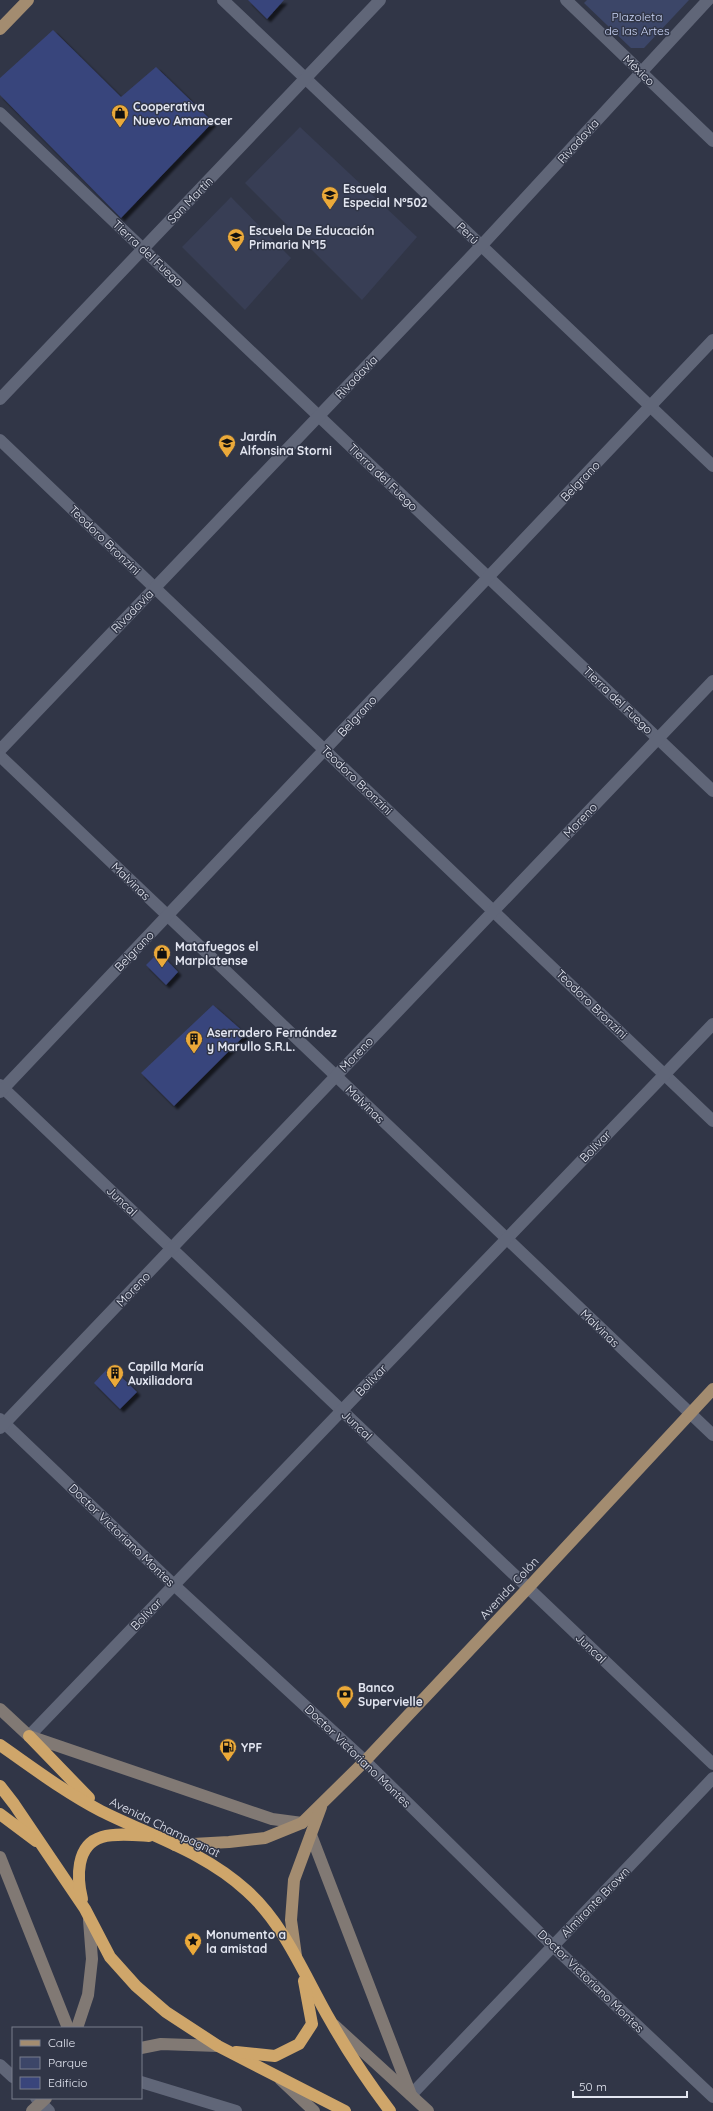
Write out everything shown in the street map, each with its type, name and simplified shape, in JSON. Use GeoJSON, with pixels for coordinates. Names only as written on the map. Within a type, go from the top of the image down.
{"type":"FeatureCollection","features":[{"type":"Feature","properties":{"kind":"highway"},"geometry":{"type":"LineString","coordinates":[[29,1736],[101,1811]]}},
{"type":"Feature","properties":{"kind":"highway","name":"Avenida Champagnat"},"geometry":{"type":"LineString","coordinates":[[0,1745],[41,1774],[101,1811],[175,1844],[221,1870],[248,1892],[277,1927],[330,2021],[370,2085],[390,2111]]}},
{"type":"Feature","properties":{"kind":"highway"},"geometry":{"type":"LineString","coordinates":[[0,1786],[43,1846],[87,1915],[110,1958],[136,1986],[166,2012],[218,2046],[231,2051],[275,2076],[345,2111]]}},
{"type":"Feature","properties":{"kind":"highway"},"geometry":{"type":"LineString","coordinates":[[0,1814],[43,1846]]}},
{"type":"Feature","properties":{"kind":"highway"},"geometry":{"type":"LineString","coordinates":[[87,1915],[78,1884],[79,1866],[82,1855],[88,1846],[100,1838],[110,1836],[156,1836]]}},
{"type":"Feature","properties":{"kind":"highway"},"geometry":{"type":"LineString","coordinates":[[231,2051],[275,2056],[299,2044],[312,2024],[302,1970]]}},
{"type":"Feature","properties":{"kind":"main road"},"geometry":{"type":"LineString","coordinates":[[0,29],[28,0]]}},
{"type":"Feature","properties":{"kind":"main road","name":"Avenida Colón"},"geometry":{"type":"LineString","coordinates":[[175,1844],[229,1842],[265,1838],[302,1824],[365,1761],[713,1389]]}},
{"type":"Feature","properties":{"kind":"main road","name":"Avenida Colón"},"geometry":{"type":"LineString","coordinates":[[296,1959],[291,1920],[294,1880],[322,1804]]}},
{"type":"Feature","properties":{"kind":"street","name":"Perú"},"geometry":{"type":"LineString","coordinates":[[223,0],[713,466]]}},
{"type":"Feature","properties":{"kind":"street","name":"San Martín"},"geometry":{"type":"LineString","coordinates":[[0,399],[380,0]]}},
{"type":"Feature","properties":{"kind":"street","name":"México"},"geometry":{"type":"LineString","coordinates":[[566,0],[713,141]]}},
{"type":"Feature","properties":{"kind":"street","name":"Rivadavia"},"geometry":{"type":"LineString","coordinates":[[0,750],[482,246],[708,0]]}},
{"type":"Feature","properties":{"kind":"street","name":"Tierra del Fuego"},"geometry":{"type":"LineString","coordinates":[[0,113],[713,791]]}},
{"type":"Feature","properties":{"kind":"street","name":"Belgrano"},"geometry":{"type":"LineString","coordinates":[[1,1088],[167,916],[713,340]]}},
{"type":"Feature","properties":{"kind":"street","name":"Teodoro Bronzini"},"geometry":{"type":"LineString","coordinates":[[0,440],[494,910],[713,1121]]}},
{"type":"Feature","properties":{"kind":"street","name":"Moreno"},"geometry":{"type":"LineString","coordinates":[[2,1423],[713,681]]}},
{"type":"Feature","properties":{"kind":"street","name":"Malvinas"},"geometry":{"type":"LineString","coordinates":[[0,756],[713,1435]]}},
{"type":"Feature","properties":{"kind":"street","name":"Bolívar"},"geometry":{"type":"LineString","coordinates":[[29,1736],[713,1024]]}},
{"type":"Feature","properties":{"kind":"street","name":"Juncal"},"geometry":{"type":"LineString","coordinates":[[1,1088],[342,1410],[713,1764]]}},
{"type":"Feature","properties":{"kind":"street","name":"Doctor Victoriano Montes"},"geometry":{"type":"LineString","coordinates":[[2,1423],[174,1585],[365,1761],[553,1946],[713,2097]]}},
{"type":"Feature","properties":{"kind":"street"},"geometry":{"type":"LineString","coordinates":[[0,1709],[29,1736],[272,1819],[302,1824]]}},
{"type":"Feature","properties":{"kind":"street","name":"Almirante Brown"},"geometry":{"type":"LineString","coordinates":[[412,2095],[713,1778]]}},
{"type":"Feature","properties":{"kind":"street","name":"Avenida Champagnat"},"geometry":{"type":"LineString","coordinates":[[311,1835],[412,2095]]}},
{"type":"Feature","properties":{"kind":"street"},"geometry":{"type":"LineString","coordinates":[[0,1857],[68,2027]]}},
{"type":"Feature","properties":{"kind":"street"},"geometry":{"type":"LineString","coordinates":[[77,2027],[88,1995],[92,1959],[87,1915]]}},
{"type":"Feature","properties":{"kind":"street","name":"Avenida Champagnat"},"geometry":{"type":"LineString","coordinates":[[330,2021],[428,2111]]}},
{"type":"Feature","properties":{"kind":"street"},"geometry":{"type":"LineString","coordinates":[[142,2048],[161,2044],[218,2046]]}},
{"type":"Feature","properties":{"kind":"street"},"geometry":{"type":"LineString","coordinates":[[0,2065],[12,2076]]}},
{"type":"Feature","properties":{"kind":"street"},"geometry":{"type":"LineString","coordinates":[[275,2076],[314,2111]]}},
{"type":"Feature","properties":{"kind":"street"},"geometry":{"type":"LineString","coordinates":[[142,2082],[236,2111]]}},
{"type":"Feature","properties":{"kind":"street"},"geometry":{"type":"LineString","coordinates":[[39,2101],[49,2111]]}},
{"type":"Feature","properties":{"kind":"shaded area","name":"Escuela Especial Nº502"},"geometry":{"type":"Polygon","coordinates":[[[300,127],[417,237],[362,300],[245,183],[300,127]]]}},
{"type":"Feature","properties":{"kind":"shaded area","name":"Escuela De Educación Primaria Nº15"},"geometry":{"type":"Polygon","coordinates":[[[231,197],[291,258],[245,310],[182,247],[231,197]]]}},
{"type":"Feature","properties":{"kind":"green space","name":"Plazoleta de las Artes"},"geometry":{"type":"Polygon","coordinates":[[[587,0],[689,0],[644,48],[631,48],[584,3],[587,0]]]}},
{"type":"Feature","properties":{"kind":"building"},"geometry":{"type":"Polygon","coordinates":[[[248,0],[284,0],[267,19],[248,0]]]}},
{"type":"Feature","properties":{"kind":"building","name":"Cooperativa Nuevo Amanecer"},"geometry":{"type":"Polygon","coordinates":[[[53,30],[121,97],[156,67],[213,122],[121,218],[0,95],[0,78],[53,30]]]}},
{"type":"Feature","properties":{"kind":"building","name":"Matafuegos el Marplatense"},"geometry":{"type":"Polygon","coordinates":[[[159,952],[178,972],[166,985],[146,965],[159,952]]]}},
{"type":"Feature","properties":{"kind":"building","name":"Aserradero Fernández y Marullo S.R.L."},"geometry":{"type":"Polygon","coordinates":[[[213,1005],[246,1034],[174,1106],[141,1073],[213,1005]]]}},
{"type":"Feature","properties":{"kind":"building","name":"Capilla María Auxiliadora"},"geometry":{"type":"Polygon","coordinates":[[[110,1366],[137,1392],[120,1409],[94,1383],[110,1366]]]}},
{"type":"Feature","properties":{"kind":"place","name":"Cooperativa Nuevo Amanecer"},"geometry":{"type":"Point","coordinates":[120,128]}},
{"type":"Feature","properties":{"kind":"place","name":"Escuela Especial Nº502"},"geometry":{"type":"Point","coordinates":[330,210]}},
{"type":"Feature","properties":{"kind":"place","name":"Escuela De Educación Primaria Nº15"},"geometry":{"type":"Point","coordinates":[236,252]}},
{"type":"Feature","properties":{"kind":"place","name":"Jardín Alfonsina Storni"},"geometry":{"type":"Point","coordinates":[227,458]}},
{"type":"Feature","properties":{"kind":"place","name":"Matafuegos el Marplatense"},"geometry":{"type":"Point","coordinates":[162,968]}},
{"type":"Feature","properties":{"kind":"place","name":"Aserradero Fernández y Marullo S.R.L."},"geometry":{"type":"Point","coordinates":[194,1054]}},
{"type":"Feature","properties":{"kind":"place","name":"Capilla María Auxiliadora"},"geometry":{"type":"Point","coordinates":[115,1388]}},
{"type":"Feature","properties":{"kind":"place","name":"Banco Supervielle"},"geometry":{"type":"Point","coordinates":[345,1709]}},
{"type":"Feature","properties":{"kind":"place","name":"YPF"},"geometry":{"type":"Point","coordinates":[228,1762]}},
{"type":"Feature","properties":{"kind":"place","name":"Monumento a la amistad"},"geometry":{"type":"Point","coordinates":[193,1956]}}]}
